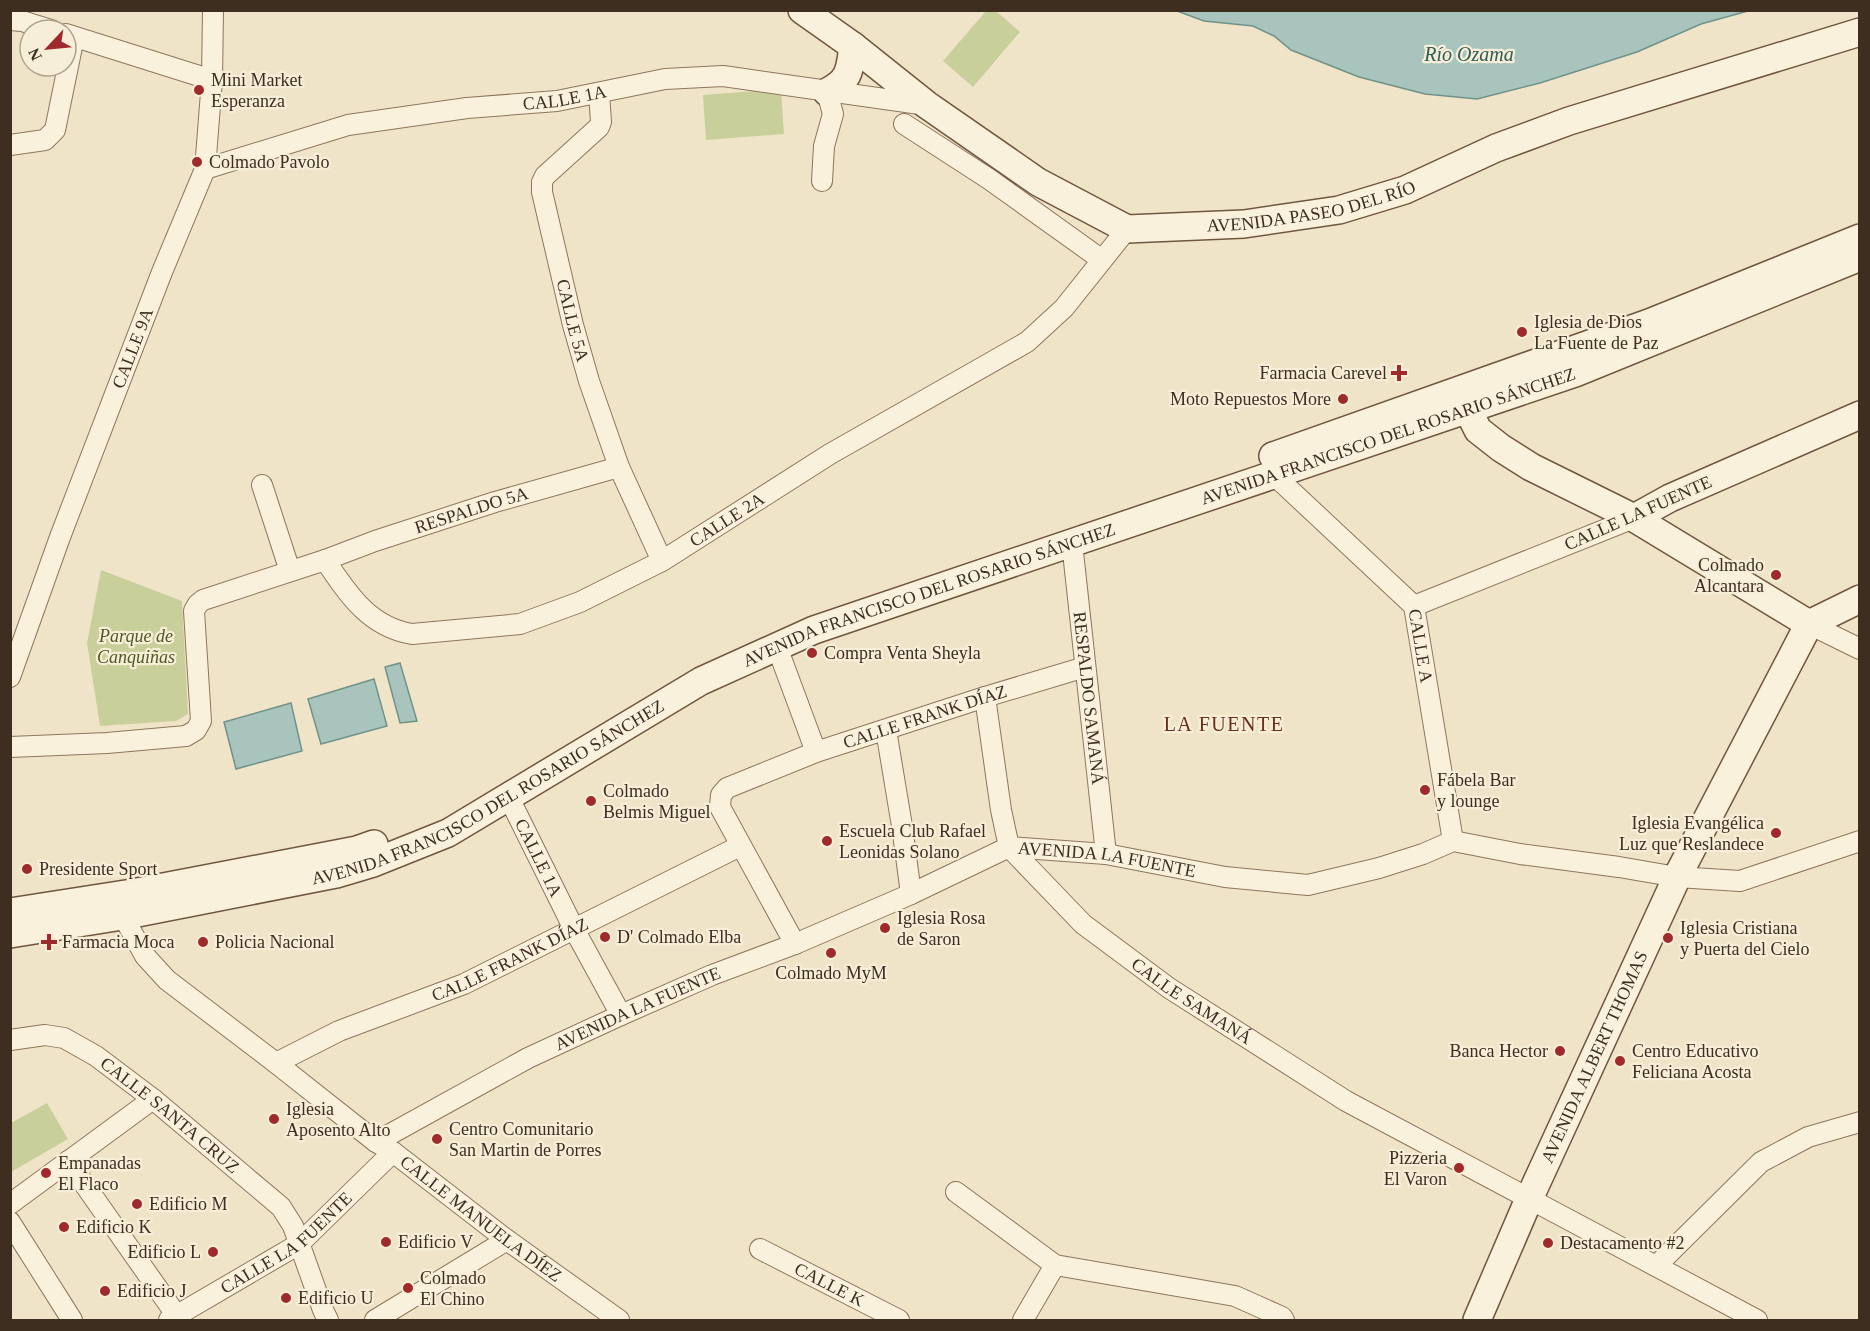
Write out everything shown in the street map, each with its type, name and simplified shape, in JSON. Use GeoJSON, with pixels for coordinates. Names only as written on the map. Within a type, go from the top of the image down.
{"type":"FeatureCollection","features":[{"type":"Feature","properties":{"kind":"main road"},"geometry":{"type":"LineString","coordinates":[[802,10],[853,46],[927,105],[1038,182],[1127,229]]}},
{"type":"Feature","properties":{"kind":"main road","name":"AVENIDA PASEO DEL RÍO"},"geometry":{"type":"LineString","coordinates":[[1127,229],[1244,224],[1339,210],[1405,189],[1496,148],[1569,121],[1860,32]]}},
{"type":"Feature","properties":{"kind":"main road"},"geometry":{"type":"LineString","coordinates":[[827,92],[839,86],[848,75],[853,46]]}},
{"type":"Feature","properties":{"kind":"main road","name":"AVENIDA FRANCISCO DEL ROSARIO SÁNCHEZ"},"geometry":{"type":"LineString","coordinates":[[10,912],[118,906],[336,874],[373,864],[447,833],[700,681],[814,630],[1274,475],[1860,238]]}},
{"type":"Feature","properties":{"kind":"main road","name":"AVENIDA FRANCISCO DEL ROSARIO SÁNCHEZ"},"geometry":{"type":"LineString","coordinates":[[10,934],[118,906],[357,850],[388,839],[476,798],[729,648],[891,587],[1463,400],[1595,366],[1860,257]]}},
{"type":"Feature","properties":{"kind":"main road"},"geometry":{"type":"LineString","coordinates":[[1463,400],[1478,430],[1531,466],[1634,518],[1809,624],[1860,600]]}},
{"type":"Feature","properties":{"kind":"main road","name":"CALLE LA FUENTE"},"geometry":{"type":"LineString","coordinates":[[1634,518],[1670,498],[1860,415]]}},
{"type":"Feature","properties":{"kind":"main road","name":"AVENIDA ALBERT THOMAS"},"geometry":{"type":"LineString","coordinates":[[1477,1320],[1529,1199],[1677,877],[1809,624]]}},
{"type":"Feature","properties":{"kind":"street","name":"CALLE 9A"},"geometry":{"type":"LineString","coordinates":[[10,677],[60,537],[158,283],[205,169],[212,80],[213,10]]}},
{"type":"Feature","properties":{"kind":"street"},"geometry":{"type":"LineString","coordinates":[[78,38],[212,80]]}},
{"type":"Feature","properties":{"kind":"street","name":"CALLE 1A"},"geometry":{"type":"LineString","coordinates":[[205,169],[348,125],[467,108],[556,101],[665,79],[723,75],[927,105]]}},
{"type":"Feature","properties":{"kind":"street"},"geometry":{"type":"LineString","coordinates":[[10,145],[45,140],[55,130],[63,78]]}},
{"type":"Feature","properties":{"kind":"street"},"geometry":{"type":"LineString","coordinates":[[822,181],[824,146],[833,114],[827,92]]}},
{"type":"Feature","properties":{"kind":"street","name":"CALLE 5A"},"geometry":{"type":"LineString","coordinates":[[599,93],[601,122],[599,127],[545,176],[542,182],[542,192],[573,326],[619,467],[662,561]]}},
{"type":"Feature","properties":{"kind":"street"},"geometry":{"type":"LineString","coordinates":[[904,124],[989,179],[1102,260]]}},
{"type":"Feature","properties":{"kind":"street","name":"CALLE 2A"},"geometry":{"type":"LineString","coordinates":[[325,560],[346,591],[370,616],[395,631],[412,634],[520,624],[580,602],[662,561],[830,454],[1027,342],[1064,308],[1127,229]]}},
{"type":"Feature","properties":{"kind":"street","name":"RESPALDO 5A"},"geometry":{"type":"LineString","coordinates":[[10,747],[107,743],[186,736],[196,730],[201,721],[194,611],[203,600],[484,506],[619,467]]}},
{"type":"Feature","properties":{"kind":"street","name":"CALLE A"},"geometry":{"type":"LineString","coordinates":[[1274,475],[1414,606],[1453,841]]}},
{"type":"Feature","properties":{"kind":"street"},"geometry":{"type":"LineString","coordinates":[[262,485],[290,571]]}},
{"type":"Feature","properties":{"kind":"street","name":"CALLE LA FUENTE"},"geometry":{"type":"LineString","coordinates":[[1414,606],[1634,518]]}},
{"type":"Feature","properties":{"kind":"street","name":"RESPALDO SAMANÁ"},"geometry":{"type":"LineString","coordinates":[[1072,543],[1106,854]]}},
{"type":"Feature","properties":{"kind":"street"},"geometry":{"type":"LineString","coordinates":[[1809,624],[1860,649]]}},
{"type":"Feature","properties":{"kind":"street"},"geometry":{"type":"LineString","coordinates":[[777,647],[816,752]]}},
{"type":"Feature","properties":{"kind":"street","name":"CALLE FRANK DÍAZ"},"geometry":{"type":"LineString","coordinates":[[795,944],[720,807],[721,795],[727,788],[816,752],[985,697],[1085,668]]}},
{"type":"Feature","properties":{"kind":"street"},"geometry":{"type":"LineString","coordinates":[[985,697],[1001,810],[1009,847]]}},
{"type":"Feature","properties":{"kind":"street"},"geometry":{"type":"LineString","coordinates":[[886,730],[911,894]]}},
{"type":"Feature","properties":{"kind":"street","name":"CALLE 1A"},"geometry":{"type":"LineString","coordinates":[[508,796],[574,929],[621,1015]]}},
{"type":"Feature","properties":{"kind":"street"},"geometry":{"type":"LineString","coordinates":[[1453,841],[1520,854],[1677,877],[1740,881],[1860,841]]}},
{"type":"Feature","properties":{"kind":"street","name":"AVENIDA LA FUENTE"},"geometry":{"type":"LineString","coordinates":[[376,1142],[528,1058],[712,975],[795,944],[911,894],[1009,847],[1106,854],[1225,877],[1308,885],[1378,868],[1423,854],[1453,841]]}},
{"type":"Feature","properties":{"kind":"street","name":"CALLE FRANK DÍAZ"},"geometry":{"type":"LineString","coordinates":[[276,1063],[339,1031],[464,984],[740,846]]}},
{"type":"Feature","properties":{"kind":"street","name":"CALLE SAMANÁ"},"geometry":{"type":"LineString","coordinates":[[1009,847],[1083,924],[1169,988],[1346,1101],[1757,1320]]}},
{"type":"Feature","properties":{"kind":"street","name":"CALLE MANUELA DÍEZ"},"geometry":{"type":"LineString","coordinates":[[118,906],[145,956],[167,980],[376,1142],[393,1152],[507,1240],[619,1320]]}},
{"type":"Feature","properties":{"kind":"street","name":"CALLE SANTA CRUZ"},"geometry":{"type":"LineString","coordinates":[[10,1041],[45,1035],[64,1038],[96,1056],[153,1099],[281,1207],[294,1226],[322,1310],[328,1320]]}},
{"type":"Feature","properties":{"kind":"street"},"geometry":{"type":"LineString","coordinates":[[10,1204],[153,1099]]}},
{"type":"Feature","properties":{"kind":"street"},"geometry":{"type":"LineString","coordinates":[[1656,1266],[1761,1162],[1808,1137],[1860,1122]]}},
{"type":"Feature","properties":{"kind":"street","name":"CALLE LA FUENTE"},"geometry":{"type":"LineString","coordinates":[[173,1318],[299,1244],[393,1152]]}},
{"type":"Feature","properties":{"kind":"street"},"geometry":{"type":"LineString","coordinates":[[68,1161],[173,1318]]}},
{"type":"Feature","properties":{"kind":"street"},"geometry":{"type":"LineString","coordinates":[[957,1192],[1055,1265],[1235,1296],[1282,1317],[1284,1320]]}},
{"type":"Feature","properties":{"kind":"street"},"geometry":{"type":"LineString","coordinates":[[10,1222],[72,1320]]}},
{"type":"Feature","properties":{"kind":"street"},"geometry":{"type":"LineString","coordinates":[[375,1320],[507,1240]]}},
{"type":"Feature","properties":{"kind":"street","name":"CALLE K"},"geometry":{"type":"LineString","coordinates":[[760,1249],[899,1320]]}},
{"type":"Feature","properties":{"kind":"street"},"geometry":{"type":"LineString","coordinates":[[1023,1320],[1055,1265]]}},
{"type":"Feature","properties":{"kind":"green space"},"geometry":{"type":"Polygon","coordinates":[[[986,11],[996,11],[1020,32],[973,87],[943,61],[986,11]]]}},
{"type":"Feature","properties":{"kind":"green space"},"geometry":{"type":"Polygon","coordinates":[[[781,89],[784,134],[706,140],[703,95],[781,89]]]}},
{"type":"Feature","properties":{"kind":"green space","name":"Parque de Canquiñas"},"geometry":{"type":"Polygon","coordinates":[[[101,570],[182,601],[188,714],[176,721],[100,726],[87,643],[101,570]]]}},
{"type":"Feature","properties":{"kind":"green space"},"geometry":{"type":"Polygon","coordinates":[[[47,1103],[68,1139],[11,1172],[11,1123],[47,1103]]]}},
{"type":"Feature","properties":{"kind":"water","name":"Río Ozama"},"geometry":{"type":"Polygon","coordinates":[[[1177,11],[1748,11],[1701,24],[1637,52],[1540,83],[1477,99],[1425,94],[1359,77],[1291,50],[1274,36],[1253,26],[1204,21],[1177,11]]]}},
{"type":"Feature","properties":{"kind":"water"},"geometry":{"type":"Polygon","coordinates":[[[400,663],[417,721],[400,723],[385,667],[400,663]]]}},
{"type":"Feature","properties":{"kind":"water"},"geometry":{"type":"Polygon","coordinates":[[[374,679],[387,726],[321,744],[308,699],[374,679]]]}},
{"type":"Feature","properties":{"kind":"water"},"geometry":{"type":"Polygon","coordinates":[[[291,703],[302,751],[236,769],[224,722],[291,703]]]}},
{"type":"Feature","properties":{"kind":"place","name":"Mini Market Esperanza"},"geometry":{"type":"Point","coordinates":[199,90]}},
{"type":"Feature","properties":{"kind":"place","name":"Colmado Pavolo"},"geometry":{"type":"Point","coordinates":[197,162]}},
{"type":"Feature","properties":{"kind":"place","name":"Iglesia de Dios La Fuente de Paz"},"geometry":{"type":"Point","coordinates":[1522,332]}},
{"type":"Feature","properties":{"kind":"place","name":"Farmacia Carevel"},"geometry":{"type":"Point","coordinates":[1399,373]}},
{"type":"Feature","properties":{"kind":"place","name":"Moto Repuestos More"},"geometry":{"type":"Point","coordinates":[1343,399]}},
{"type":"Feature","properties":{"kind":"place","name":"Colmado Alcantara"},"geometry":{"type":"Point","coordinates":[1776,575]}},
{"type":"Feature","properties":{"kind":"place","name":"Compra Venta Sheyla"},"geometry":{"type":"Point","coordinates":[812,653]}},
{"type":"Feature","properties":{"kind":"place","name":"Fábela Bar y lounge"},"geometry":{"type":"Point","coordinates":[1425,790]}},
{"type":"Feature","properties":{"kind":"place","name":"Colmado Belmis Miguel"},"geometry":{"type":"Point","coordinates":[591,801]}},
{"type":"Feature","properties":{"kind":"place","name":"Iglesia Evangélica Luz que Reslandece"},"geometry":{"type":"Point","coordinates":[1776,833]}},
{"type":"Feature","properties":{"kind":"place","name":"Escuela Club Rafael Leonidas Solano"},"geometry":{"type":"Point","coordinates":[827,841]}},
{"type":"Feature","properties":{"kind":"place","name":"Presidente Sport"},"geometry":{"type":"Point","coordinates":[27,869]}},
{"type":"Feature","properties":{"kind":"place","name":"Iglesia Rosa de Saron"},"geometry":{"type":"Point","coordinates":[885,928]}},
{"type":"Feature","properties":{"kind":"place","name":"D' Colmado Elba"},"geometry":{"type":"Point","coordinates":[605,937]}},
{"type":"Feature","properties":{"kind":"place","name":"Iglesia Cristiana y Puerta del Cielo"},"geometry":{"type":"Point","coordinates":[1668,938]}},
{"type":"Feature","properties":{"kind":"place","name":"Farmacia Moca"},"geometry":{"type":"Point","coordinates":[49,942]}},
{"type":"Feature","properties":{"kind":"place","name":"Policia Nacional"},"geometry":{"type":"Point","coordinates":[203,942]}},
{"type":"Feature","properties":{"kind":"place","name":"Colmado MyM"},"geometry":{"type":"Point","coordinates":[831,953]}},
{"type":"Feature","properties":{"kind":"place","name":"Banca Hector"},"geometry":{"type":"Point","coordinates":[1560,1051]}},
{"type":"Feature","properties":{"kind":"place","name":"Centro Educativo Feliciana Acosta"},"geometry":{"type":"Point","coordinates":[1620,1061]}},
{"type":"Feature","properties":{"kind":"place","name":"Iglesia Aposento Alto"},"geometry":{"type":"Point","coordinates":[274,1119]}},
{"type":"Feature","properties":{"kind":"place","name":"Centro Comunitario San Martin de Porres"},"geometry":{"type":"Point","coordinates":[437,1139]}},
{"type":"Feature","properties":{"kind":"place","name":"Pizzeria El Varon"},"geometry":{"type":"Point","coordinates":[1459,1168]}},
{"type":"Feature","properties":{"kind":"place","name":"Empanadas El Flaco"},"geometry":{"type":"Point","coordinates":[46,1173]}},
{"type":"Feature","properties":{"kind":"place","name":"Edificio M"},"geometry":{"type":"Point","coordinates":[137,1204]}},
{"type":"Feature","properties":{"kind":"place","name":"Edificio K"},"geometry":{"type":"Point","coordinates":[64,1227]}},
{"type":"Feature","properties":{"kind":"place","name":"Edificio V"},"geometry":{"type":"Point","coordinates":[386,1242]}},
{"type":"Feature","properties":{"kind":"place","name":"Destacamento #2"},"geometry":{"type":"Point","coordinates":[1548,1243]}},
{"type":"Feature","properties":{"kind":"place","name":"Edificio L"},"geometry":{"type":"Point","coordinates":[213,1252]}},
{"type":"Feature","properties":{"kind":"place","name":"Colmado El Chino"},"geometry":{"type":"Point","coordinates":[408,1288]}},
{"type":"Feature","properties":{"kind":"place","name":"Edificio J"},"geometry":{"type":"Point","coordinates":[105,1291]}},
{"type":"Feature","properties":{"kind":"place","name":"Edificio U"},"geometry":{"type":"Point","coordinates":[286,1298]}},
{"type":"Feature","properties":{"kind":"district","name":"LA FUENTE"},"geometry":{"type":"Point","coordinates":[1224,724]}}]}
